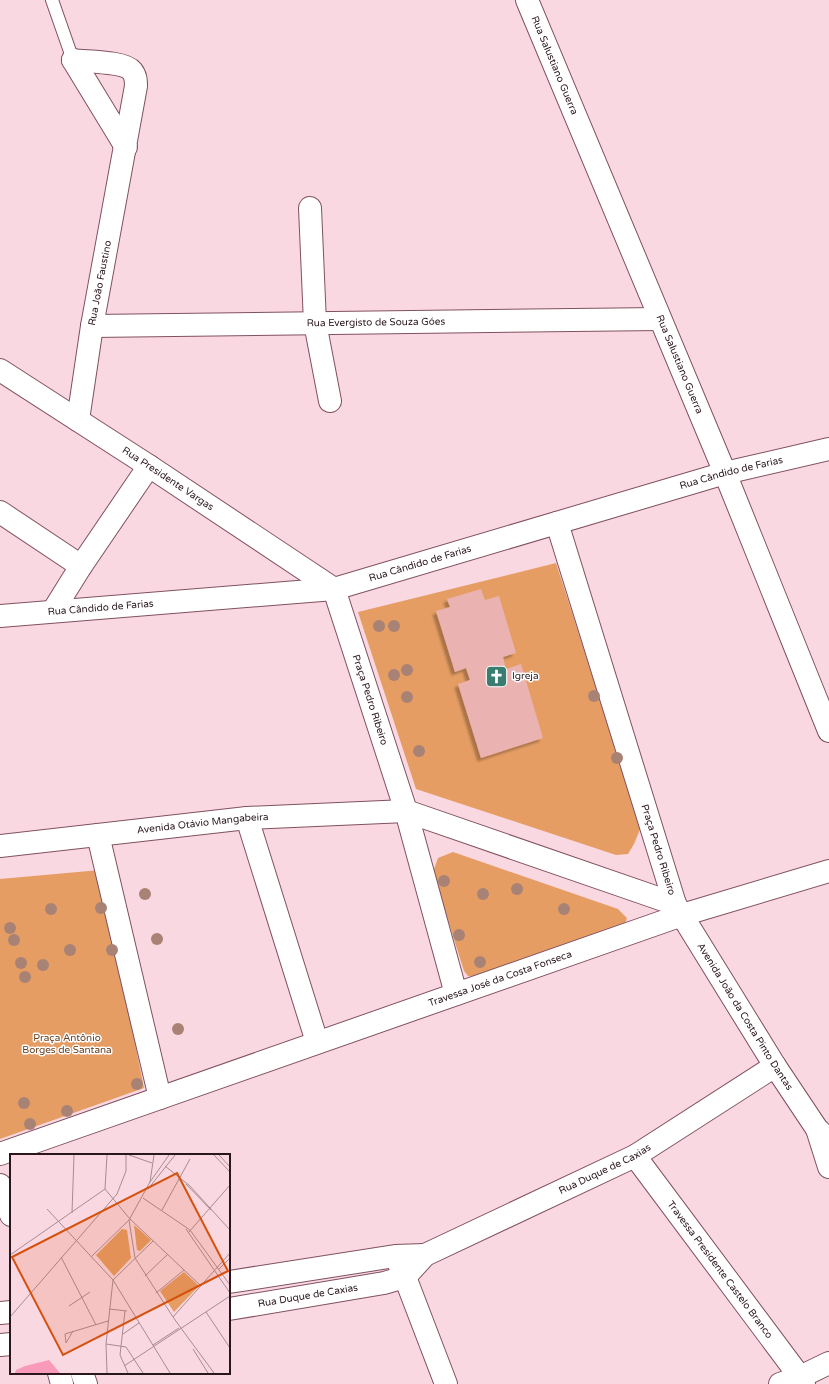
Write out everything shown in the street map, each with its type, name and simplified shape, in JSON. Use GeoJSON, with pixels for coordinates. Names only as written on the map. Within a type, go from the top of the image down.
{"type":"FeatureCollection","features":[{"type":"Feature","properties":{"kind":"street","name":"Rua Salustiano Guerra"},"geometry":{"type":"LineString","coordinates":[[527,0],[829,731]]}},
{"type":"Feature","properties":{"kind":"street"},"geometry":{"type":"LineString","coordinates":[[73,60],[126,148]]}},
{"type":"Feature","properties":{"kind":"street","name":"Rua João Faustino"},"geometry":{"type":"LineString","coordinates":[[73,60],[123,65],[131,70],[135,76],[136,86],[126,148],[92,326],[78,420]]}},
{"type":"Feature","properties":{"kind":"street"},"geometry":{"type":"LineString","coordinates":[[310,208],[315,323],[330,401]]}},
{"type":"Feature","properties":{"kind":"street","name":"Rua Evergisto de Souza Góes"},"geometry":{"type":"LineString","coordinates":[[92,326],[660,319]]}},
{"type":"Feature","properties":{"kind":"street","name":"Rua Presidente Vargas"},"geometry":{"type":"LineString","coordinates":[[0,370],[149,466],[334,589]]}},
{"type":"Feature","properties":{"kind":"street","name":"Rua Cândido de Farias"},"geometry":{"type":"LineString","coordinates":[[0,616],[334,589],[724,474],[829,449]]}},
{"type":"Feature","properties":{"kind":"street"},"geometry":{"type":"LineString","coordinates":[[53,611],[81,566],[149,466]]}},
{"type":"Feature","properties":{"kind":"street"},"geometry":{"type":"LineString","coordinates":[[0,512],[81,566]]}},
{"type":"Feature","properties":{"kind":"street","name":"Praça Pedro Ribeiro"},"geometry":{"type":"LineString","coordinates":[[557,523],[678,909]]}},
{"type":"Feature","properties":{"kind":"street","name":"Praça Pedro Ribeiro"},"geometry":{"type":"LineString","coordinates":[[334,589],[406,812],[456,994]]}},
{"type":"Feature","properties":{"kind":"street","name":"Praça Pedro Ribeiro"},"geometry":{"type":"LineString","coordinates":[[406,812],[678,909]]}},
{"type":"Feature","properties":{"kind":"street","name":"Avenida Otávio Mangabeira"},"geometry":{"type":"LineString","coordinates":[[0,846],[247,818],[406,812]]}},
{"type":"Feature","properties":{"kind":"street"},"geometry":{"type":"LineString","coordinates":[[0,1154],[317,1042],[247,818]]}},
{"type":"Feature","properties":{"kind":"street"},"geometry":{"type":"LineString","coordinates":[[98,835],[160,1098]]}},
{"type":"Feature","properties":{"kind":"street","name":"Travessa José da Costa Fonseca"},"geometry":{"type":"LineString","coordinates":[[317,1042],[456,994],[678,909],[829,871]]}},
{"type":"Feature","properties":{"kind":"street","name":"Avenida João da Costa Pinto Dantas"},"geometry":{"type":"LineString","coordinates":[[678,909],[775,1066],[823,1134],[829,1166]]}},
{"type":"Feature","properties":{"kind":"street","name":"Rua Duque de Caxias"},"geometry":{"type":"LineString","coordinates":[[230,1309],[384,1283],[405,1277],[425,1255],[635,1156],[775,1066]]}},
{"type":"Feature","properties":{"kind":"street","name":"Travessa Presidente Castelo Branco"},"geometry":{"type":"LineString","coordinates":[[635,1156],[795,1382]]}},
{"type":"Feature","properties":{"kind":"street"},"geometry":{"type":"LineString","coordinates":[[0,1185],[10,1212]]}},
{"type":"Feature","properties":{"kind":"street","name":"Rua Duque de Caxias"},"geometry":{"type":"LineString","coordinates":[[230,1282],[395,1256],[425,1255]]}},
{"type":"Feature","properties":{"kind":"street"},"geometry":{"type":"LineString","coordinates":[[395,1256],[405,1277],[446,1384]]}},
{"type":"Feature","properties":{"kind":"street"},"geometry":{"type":"LineString","coordinates":[[0,1313],[10,1312]]}},
{"type":"Feature","properties":{"kind":"street"},"geometry":{"type":"LineString","coordinates":[[0,1345],[10,1344]]}},
{"type":"Feature","properties":{"kind":"street"},"geometry":{"type":"LineString","coordinates":[[795,1382],[829,1363]]}},
{"type":"Feature","properties":{"kind":"street"},"geometry":{"type":"LineString","coordinates":[[59,1374],[62,1384]]}},
{"type":"Feature","properties":{"kind":"street"},"geometry":{"type":"LineString","coordinates":[[82,1374],[86,1384]]}},
{"type":"Feature","properties":{"kind":"lane"},"geometry":{"type":"LineString","coordinates":[[52,0],[73,60]]}},
{"type":"Feature","properties":{"kind":"green space"},"geometry":{"type":"Polygon","coordinates":[[[556,563],[641,827],[628,854],[616,855],[416,789],[358,612],[556,563]]]}},
{"type":"Feature","properties":{"kind":"green space"},"geometry":{"type":"Polygon","coordinates":[[[453,852],[618,909],[627,918],[625,924],[480,978],[468,976],[464,971],[433,872],[438,858],[453,852]]]}},
{"type":"Feature","properties":{"kind":"green space","name":"Praça Antônio Borges de Santana"},"geometry":{"type":"Polygon","coordinates":[[[100,870],[144,1088],[0,1139],[0,879],[100,870]]]}},
{"type":"Feature","properties":{"kind":"building","name":"Igreja"},"geometry":{"type":"Polygon","coordinates":[[[481,589],[485,600],[499,596],[516,653],[503,657],[506,669],[521,664],[543,738],[481,758],[458,684],[470,680],[466,668],[455,672],[436,611],[450,607],[447,599],[481,589]]]}},
{"type":"Feature","properties":{"kind":"place","name":"Igreja"},"geometry":{"type":"Point","coordinates":[496,676]}}]}
